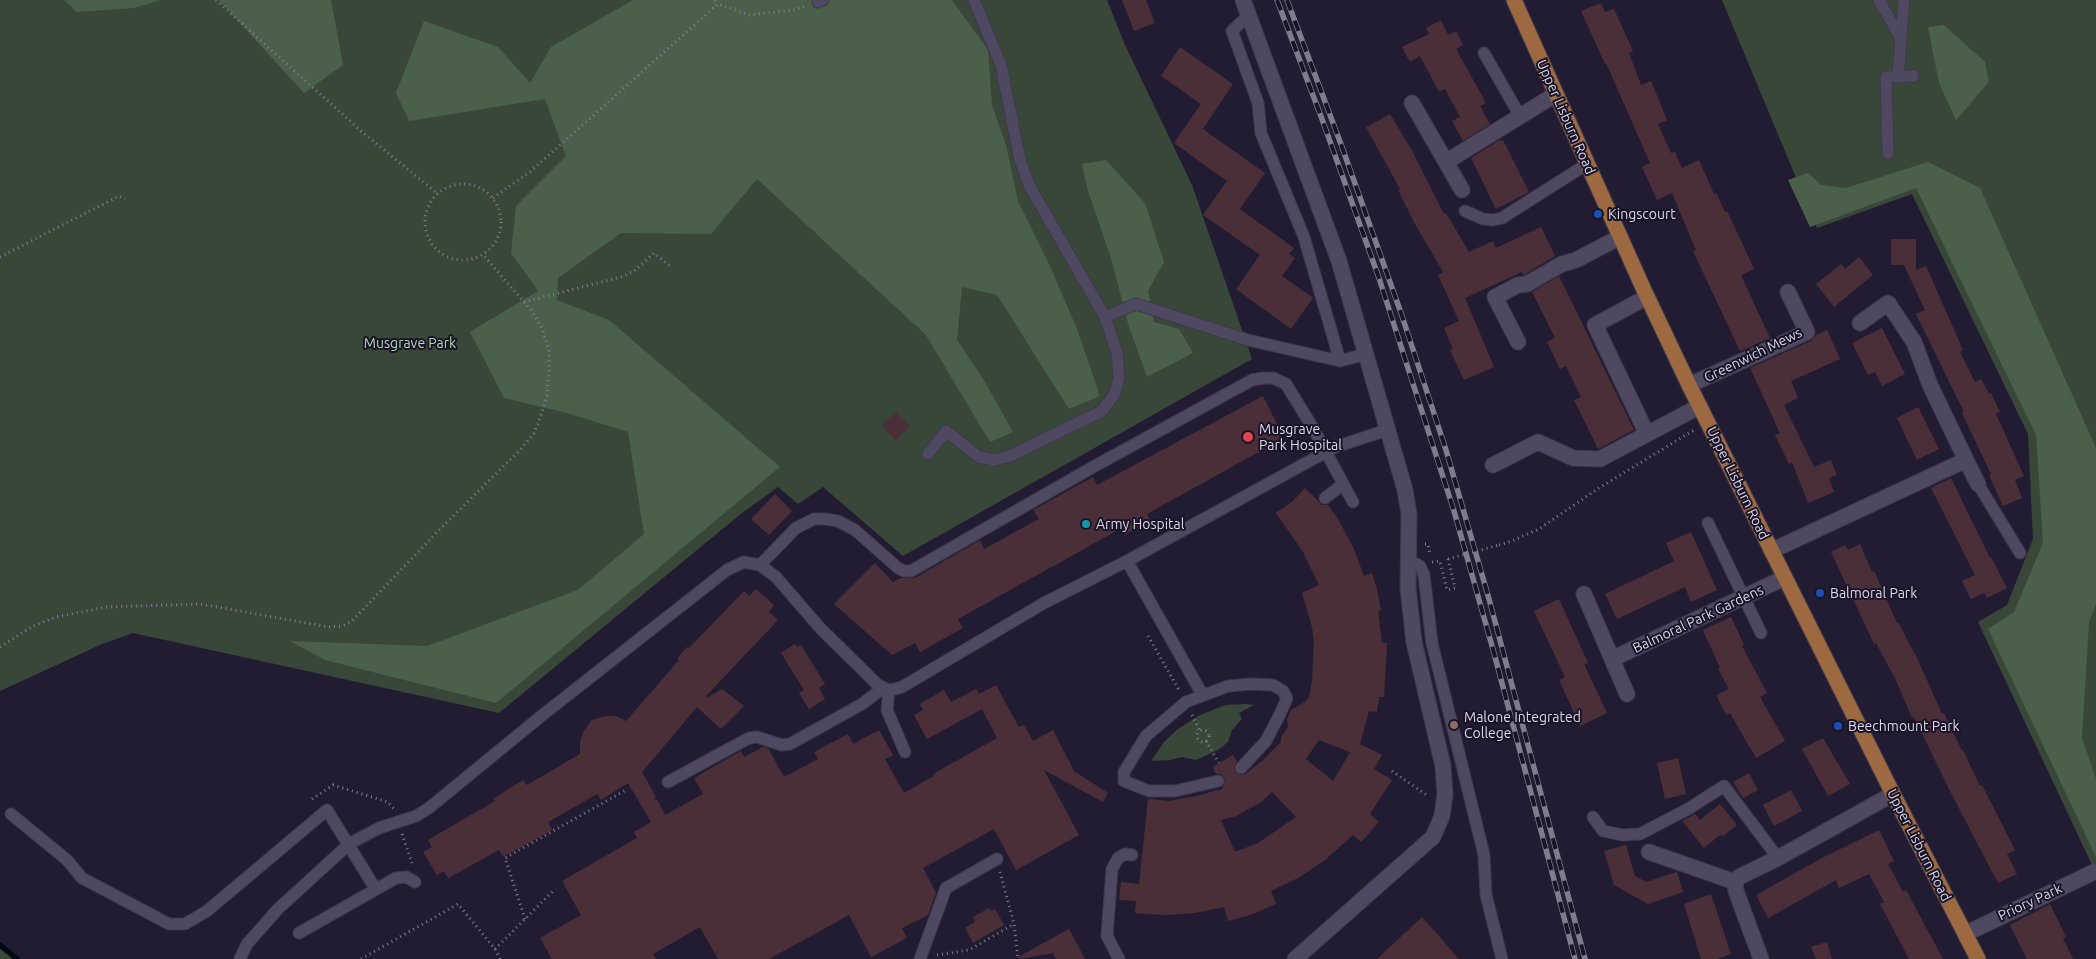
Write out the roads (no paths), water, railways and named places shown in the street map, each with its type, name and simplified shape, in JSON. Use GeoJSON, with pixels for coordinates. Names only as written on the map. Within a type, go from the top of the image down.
{"type":"FeatureCollection","features":[{"type":"Feature","properties":{"kind":"main road","name":"Upper Lisburn Road"},"geometry":{"type":"LineString","coordinates":[[1514,0],[1647,297],[1784,578],[1978,959]]}},
{"type":"Feature","properties":{"kind":"street"},"geometry":{"type":"LineString","coordinates":[[1243,0],[1340,261],[1405,490],[1409,514],[1408,588],[1414,642],[1443,766],[1445,795],[1442,816],[1433,837],[1295,959]]}},
{"type":"Feature","properties":{"kind":"street"},"geometry":{"type":"LineString","coordinates":[[1446,162],[1556,94]]}},
{"type":"Feature","properties":{"kind":"street"},"geometry":{"type":"LineString","coordinates":[[1412,103],[1462,190]]}},
{"type":"Feature","properties":{"kind":"street"},"geometry":{"type":"LineString","coordinates":[[1518,342],[1494,297],[1518,285],[1527,284],[1562,264],[1576,260],[1620,237]]}},
{"type":"Feature","properties":{"kind":"street","name":"Greenwich Mews"},"geometry":{"type":"LineString","coordinates":[[1690,385],[1807,332],[1788,292]]}},
{"type":"Feature","properties":{"kind":"street"},"geometry":{"type":"LineString","coordinates":[[1647,297],[1595,325],[1647,434]]}},
{"type":"Feature","properties":{"kind":"street"},"geometry":{"type":"LineString","coordinates":[[1860,323],[1888,303],[1914,342],[1930,385],[1978,484]]}},
{"type":"Feature","properties":{"kind":"street"},"geometry":{"type":"LineString","coordinates":[[1493,465],[1538,442],[1573,458],[1600,459],[1700,406]]}},
{"type":"Feature","properties":{"kind":"street"},"geometry":{"type":"LineString","coordinates":[[1771,551],[1966,460]]}},
{"type":"Feature","properties":{"kind":"street","name":"Balmoral Park Gardens"},"geometry":{"type":"LineString","coordinates":[[1612,659],[1784,578]]}},
{"type":"Feature","properties":{"kind":"street"},"geometry":{"type":"LineString","coordinates":[[1584,594],[1627,694]]}},
{"type":"Feature","properties":{"kind":"street"},"geometry":{"type":"LineString","coordinates":[[1761,959],[1736,891],[1736,882],[1739,877],[1778,858],[1893,794]]}},
{"type":"Feature","properties":{"kind":"street"},"geometry":{"type":"LineString","coordinates":[[1649,852],[1736,882]]}},
{"type":"Feature","properties":{"kind":"street","name":"Priory Park"},"geometry":{"type":"LineString","coordinates":[[1965,934],[2096,871]]}},
{"type":"Feature","properties":{"kind":"lane"},"geometry":{"type":"LineString","coordinates":[[928,454],[946,431],[979,457],[994,460],[1010,456],[1102,412],[1115,394],[1119,378],[1117,353],[1105,317],[1029,185],[1020,160],[1001,65],[974,0]]}},
{"type":"Feature","properties":{"kind":"lane"},"geometry":{"type":"LineString","coordinates":[[1879,0],[1900,37]]}},
{"type":"Feature","properties":{"kind":"lane"},"geometry":{"type":"LineString","coordinates":[[1898,76],[1904,0]]}},
{"type":"Feature","properties":{"kind":"lane"},"geometry":{"type":"LineString","coordinates":[[1249,15],[1232,31],[1258,103],[1262,133],[1304,237],[1340,361]]}},
{"type":"Feature","properties":{"kind":"lane"},"geometry":{"type":"LineString","coordinates":[[1484,53],[1520,116]]}},
{"type":"Feature","properties":{"kind":"lane"},"geometry":{"type":"LineString","coordinates":[[1888,153],[1886,76],[1914,76]]}},
{"type":"Feature","properties":{"kind":"lane"},"geometry":{"type":"LineString","coordinates":[[1465,211],[1484,219],[1502,218],[1587,164]]}},
{"type":"Feature","properties":{"kind":"lane"},"geometry":{"type":"LineString","coordinates":[[1105,317],[1136,304],[1248,340],[1340,361],[1366,354]]}},
{"type":"Feature","properties":{"kind":"lane"},"geometry":{"type":"LineString","coordinates":[[760,565],[796,528],[814,519],[825,519],[838,522],[855,530],[898,568],[904,571],[911,571],[1252,380],[1273,378],[1286,384],[1313,428],[1342,486],[1353,502]]}},
{"type":"Feature","properties":{"kind":"lane"},"geometry":{"type":"LineString","coordinates":[[668,782],[749,738],[757,736],[782,746],[790,744],[886,689],[902,687],[1044,603],[1127,561],[1335,447],[1387,430]]}},
{"type":"Feature","properties":{"kind":"lane"},"geometry":{"type":"LineString","coordinates":[[1978,484],[2020,553]]}},
{"type":"Feature","properties":{"kind":"lane"},"geometry":{"type":"LineString","coordinates":[[1325,498],[1342,486]]}},
{"type":"Feature","properties":{"kind":"lane"},"geometry":{"type":"LineString","coordinates":[[1708,523],[1761,634]]}},
{"type":"Feature","properties":{"kind":"lane"},"geometry":{"type":"LineString","coordinates":[[1408,560],[1420,566],[1424,575],[1432,643],[1484,855],[1486,894],[1502,959]]}},
{"type":"Feature","properties":{"kind":"lane"},"geometry":{"type":"LineString","coordinates":[[1127,561],[1202,694]]}},
{"type":"Feature","properties":{"kind":"lane"},"geometry":{"type":"LineString","coordinates":[[240,959],[247,944],[278,909],[349,844],[379,828],[416,816],[429,808],[540,717],[727,570],[744,562],[760,565],[776,577],[821,629],[886,689],[887,710],[905,752]]}},
{"type":"Feature","properties":{"kind":"lane"},"geometry":{"type":"LineString","coordinates":[[1218,781],[1175,791],[1149,791],[1124,780],[1124,772],[1146,736],[1186,702],[1202,694],[1228,686],[1272,685],[1283,691],[1287,698],[1266,741],[1242,768]]}},
{"type":"Feature","properties":{"kind":"lane"},"geometry":{"type":"LineString","coordinates":[[1593,817],[1603,831],[1623,835],[1640,834],[1688,809],[1724,786],[1778,858]]}},
{"type":"Feature","properties":{"kind":"lane"},"geometry":{"type":"LineString","coordinates":[[11,814],[68,860],[82,878],[169,924],[185,924],[207,911],[327,810],[375,888]]}},
{"type":"Feature","properties":{"kind":"lane"},"geometry":{"type":"LineString","coordinates":[[1119,959],[1107,936],[1112,869],[1118,858],[1125,854],[1132,855]]}},
{"type":"Feature","properties":{"kind":"lane"},"geometry":{"type":"LineString","coordinates":[[920,958],[946,888],[997,859]]}},
{"type":"Feature","properties":{"kind":"lane"},"geometry":{"type":"LineString","coordinates":[[299,933],[375,888],[396,878],[406,877],[415,882]]}},
{"type":"Feature","properties":{"kind":"waterway"},"geometry":{"type":"LineString","coordinates":[[0,945],[17,959]]}},
{"type":"Feature","properties":{"kind":"railway"},"geometry":{"type":"LineString","coordinates":[[1277,0],[1379,278],[1454,511],[1494,653],[1575,959]]}},
{"type":"Feature","properties":{"kind":"railway"},"geometry":{"type":"LineString","coordinates":[[1287,0],[1401,313],[1446,450],[1489,599],[1585,959]]}},
{"type":"Feature","properties":{"kind":"place","name":"Kingscourt"},"geometry":{"type":"Point","coordinates":[1598,214]}},
{"type":"Feature","properties":{"kind":"place","name":"Musgrave Park Hospital"},"geometry":{"type":"Point","coordinates":[1248,437]}},
{"type":"Feature","properties":{"kind":"place","name":"Army Hospital"},"geometry":{"type":"Point","coordinates":[1086,524]}},
{"type":"Feature","properties":{"kind":"place","name":"Balmoral Park"},"geometry":{"type":"Point","coordinates":[1820,593]}},
{"type":"Feature","properties":{"kind":"place","name":"Malone Integrated College"},"geometry":{"type":"Point","coordinates":[1454,725]}},
{"type":"Feature","properties":{"kind":"place","name":"Beechmount Park"},"geometry":{"type":"Point","coordinates":[1838,726]}},
{"type":"Feature","properties":{"kind":"park label","name":"Musgrave Park"},"geometry":{"type":"Point","coordinates":[410,343]}}]}
